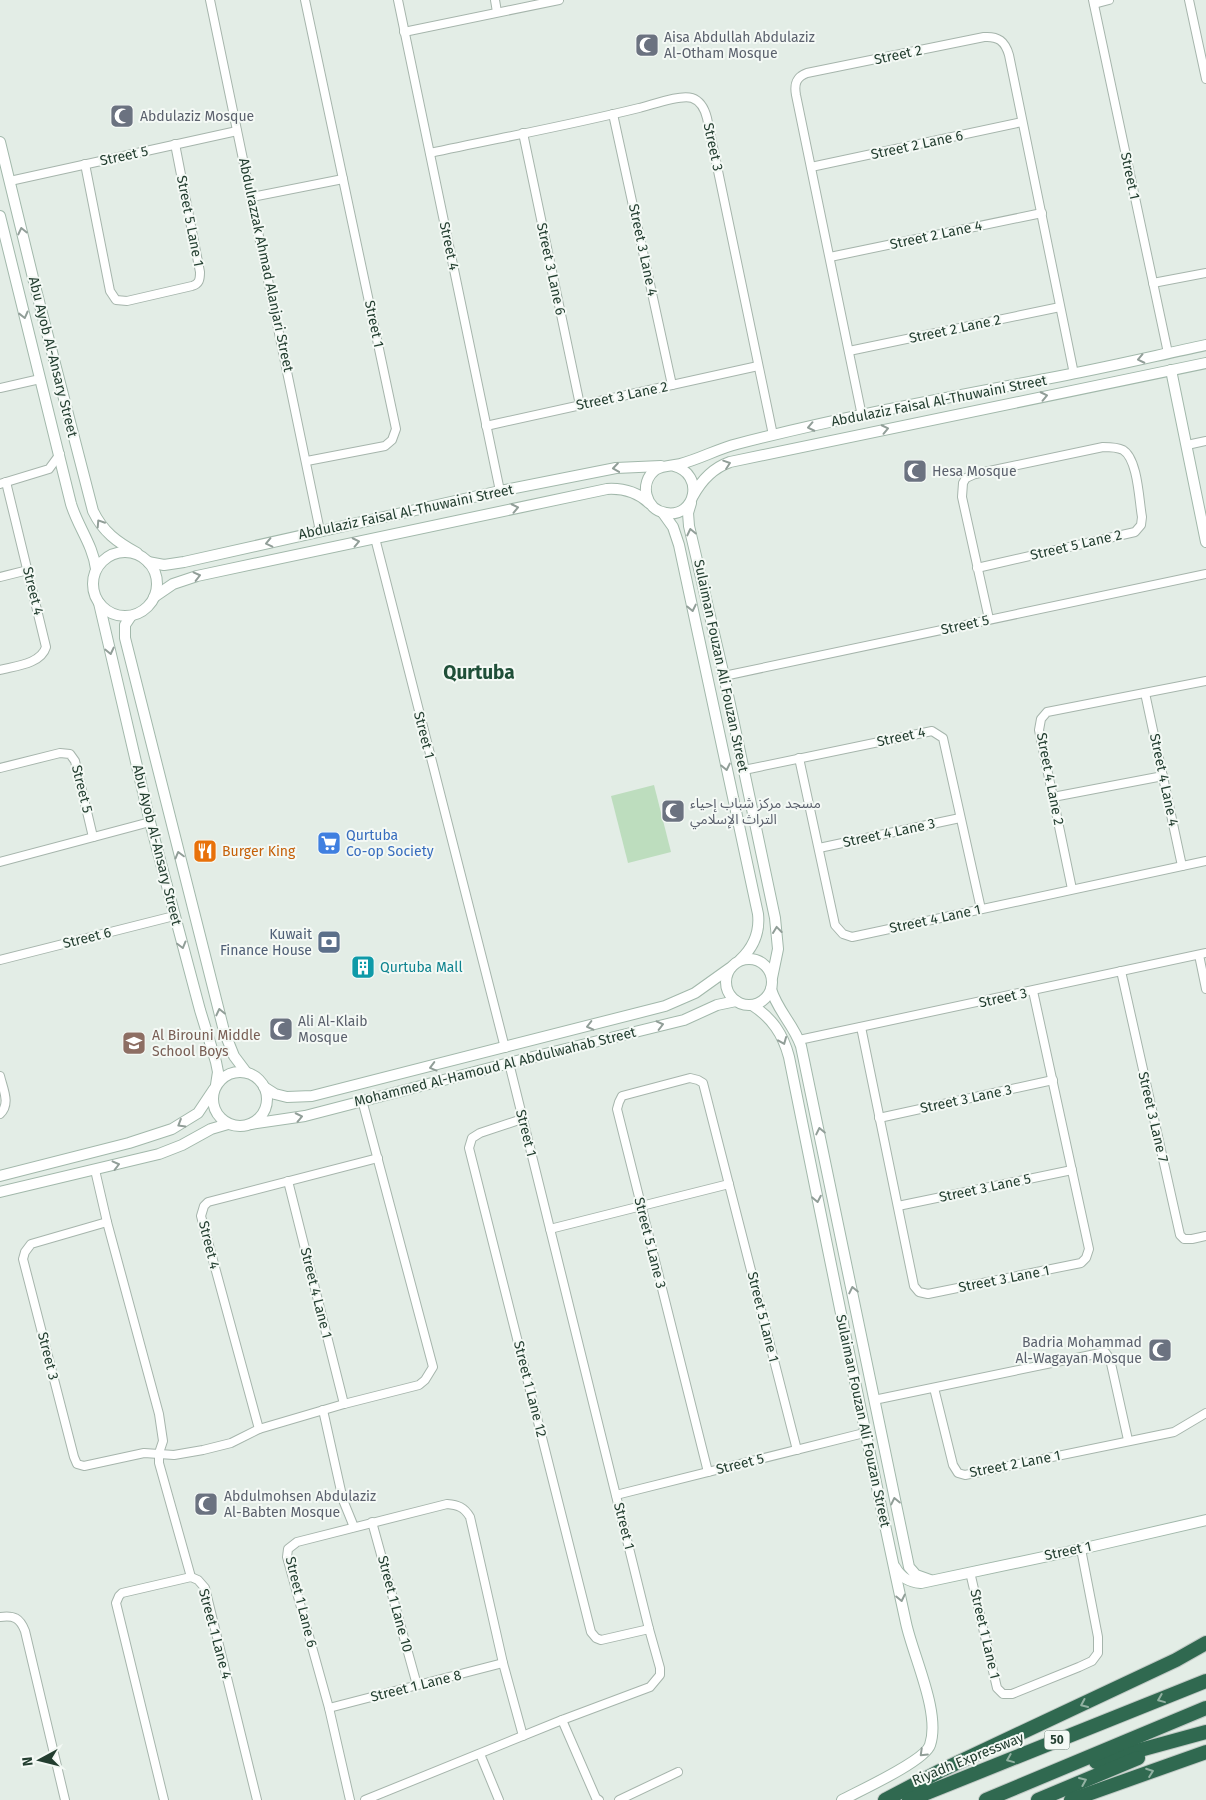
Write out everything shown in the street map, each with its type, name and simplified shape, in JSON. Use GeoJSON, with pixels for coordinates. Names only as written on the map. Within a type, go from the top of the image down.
{"type":"FeatureCollection","features":[{"type":"Feature","properties":{"kind":"highway"},"geometry":{"type":"LineString","coordinates":[[884,1800],[1000,1742],[1176,1660],[1206,1643]]}},
{"type":"Feature","properties":{"kind":"highway"},"geometry":{"type":"LineString","coordinates":[[1105,1694],[1206,1655]]}},
{"type":"Feature","properties":{"kind":"highway","name":"Riyadh Expressway"},"geometry":{"type":"LineString","coordinates":[[909,1800],[1206,1681]]}},
{"type":"Feature","properties":{"kind":"highway","name":"50"},"geometry":{"type":"LineString","coordinates":[[988,1800],[1206,1708]]}},
{"type":"Feature","properties":{"kind":"highway"},"geometry":{"type":"LineString","coordinates":[[988,1800],[1071,1769],[1201,1733]]}},
{"type":"Feature","properties":{"kind":"highway"},"geometry":{"type":"LineString","coordinates":[[1038,1800],[1201,1733]]}},
{"type":"Feature","properties":{"kind":"highway"},"geometry":{"type":"LineString","coordinates":[[1071,1800],[1206,1752]]}},
{"type":"Feature","properties":{"kind":"street","name":"Abdulrazzak Ahmad Alanjari Street"},"geometry":{"type":"LineString","coordinates":[[210,0],[320,531]]}},
{"type":"Feature","properties":{"kind":"street","name":"Street 1"},"geometry":{"type":"LineString","coordinates":[[305,0],[396,429],[392,440],[385,446],[307,461]]}},
{"type":"Feature","properties":{"kind":"street","name":"Street 4"},"geometry":{"type":"LineString","coordinates":[[398,0],[500,491]]}},
{"type":"Feature","properties":{"kind":"street"},"geometry":{"type":"LineString","coordinates":[[495,0],[497,12]]}},
{"type":"Feature","properties":{"kind":"street"},"geometry":{"type":"LineString","coordinates":[[404,32],[559,0]]}},
{"type":"Feature","properties":{"kind":"street"},"geometry":{"type":"LineString","coordinates":[[1093,2],[1109,0]]}},
{"type":"Feature","properties":{"kind":"street"},"geometry":{"type":"LineString","coordinates":[[1189,0],[1206,79]]}},
{"type":"Feature","properties":{"kind":"street","name":"Street 1"},"geometry":{"type":"LineString","coordinates":[[1093,2],[1168,353]]}},
{"type":"Feature","properties":{"kind":"street","name":"Street 2"},"geometry":{"type":"LineString","coordinates":[[862,416],[795,90],[797,80],[800,76],[807,73],[984,37],[1002,40],[1007,48],[1074,374]]}},
{"type":"Feature","properties":{"kind":"street","name":"Street 3"},"geometry":{"type":"LineString","coordinates":[[430,153],[684,98],[692,98],[703,107],[707,118],[773,435]]}},
{"type":"Feature","properties":{"kind":"street","name":"Street 3 Lane 4"},"geometry":{"type":"LineString","coordinates":[[613,114],[672,385]]}},
{"type":"Feature","properties":{"kind":"street","name":"Street 2 Lane 6"},"geometry":{"type":"LineString","coordinates":[[811,167],[1022,122]]}},
{"type":"Feature","properties":{"kind":"street","name":"Street 5"},"geometry":{"type":"LineString","coordinates":[[10,181],[237,131]]}},
{"type":"Feature","properties":{"kind":"street","name":"Street 3 Lane 6"},"geometry":{"type":"LineString","coordinates":[[523,134],[580,405]]}},
{"type":"Feature","properties":{"kind":"street","name":"Abu Ayob Al-Ansary Street"},"geometry":{"type":"LineString","coordinates":[[0,142],[93,511],[111,537],[137,553]]}},
{"type":"Feature","properties":{"kind":"street","name":"Street 5 Lane 1"},"geometry":{"type":"LineString","coordinates":[[85,164],[110,291],[116,300],[127,301],[192,286],[200,280],[175,144]]}},
{"type":"Feature","properties":{"kind":"street"},"geometry":{"type":"LineString","coordinates":[[252,197],[343,179]]}},
{"type":"Feature","properties":{"kind":"street","name":"Street 2 Lane 4"},"geometry":{"type":"LineString","coordinates":[[830,257],[1042,213]]}},
{"type":"Feature","properties":{"kind":"street","name":"Abu Ayob Al-Ansary Street"},"geometry":{"type":"LineString","coordinates":[[0,216],[75,516],[91,547],[96,569]]}},
{"type":"Feature","properties":{"kind":"street"},"geometry":{"type":"LineString","coordinates":[[12,262],[16,267],[21,267],[27,263],[28,256]]}},
{"type":"Feature","properties":{"kind":"street"},"geometry":{"type":"LineString","coordinates":[[1153,283],[1206,273]]}},
{"type":"Feature","properties":{"kind":"street"},"geometry":{"type":"LineString","coordinates":[[19,292],[19,286],[26,281],[31,282],[35,286]]}},
{"type":"Feature","properties":{"kind":"street","name":"Street 2 Lane 2"},"geometry":{"type":"LineString","coordinates":[[849,351],[1060,307]]}},
{"type":"Feature","properties":{"kind":"street","name":"Abdulaziz Faisal Al-Thuwaini Street"},"geometry":{"type":"LineString","coordinates":[[148,562],[164,565],[184,562],[500,491],[616,468],[669,466],[695,460],[725,447],[773,435],[952,397],[1074,374],[1206,345]]}},
{"type":"Feature","properties":{"kind":"street","name":"Abdulaziz Faisal Al-Thuwaini Street"},"geometry":{"type":"LineString","coordinates":[[692,499],[707,476],[723,465],[956,414],[1206,363]]}},
{"type":"Feature","properties":{"kind":"street","name":"Street 3 Lane 2"},"geometry":{"type":"LineString","coordinates":[[486,426],[758,366]]}},
{"type":"Feature","properties":{"kind":"street"},"geometry":{"type":"LineString","coordinates":[[1171,370],[1206,542]]}},
{"type":"Feature","properties":{"kind":"street"},"geometry":{"type":"LineString","coordinates":[[0,388],[40,379]]}},
{"type":"Feature","properties":{"kind":"street"},"geometry":{"type":"LineString","coordinates":[[977,392],[974,396],[974,404],[980,409]]}},
{"type":"Feature","properties":{"kind":"street"},"geometry":{"type":"LineString","coordinates":[[952,397],[956,398],[961,405],[961,409],[956,414]]}},
{"type":"Feature","properties":{"kind":"street"},"geometry":{"type":"LineString","coordinates":[[1187,445],[1206,441]]}},
{"type":"Feature","properties":{"kind":"street","name":"Street 5 Lane 2"},"geometry":{"type":"LineString","coordinates":[[977,568],[1135,532],[1141,525],[1142,518],[1134,467],[1129,455],[1117,448],[1103,447],[975,474],[966,478],[962,487],[962,500],[977,568],[989,619]]}},
{"type":"Feature","properties":{"kind":"street"},"geometry":{"type":"LineString","coordinates":[[60,454],[49,469],[58,472],[66,478]]}},
{"type":"Feature","properties":{"kind":"street"},"geometry":{"type":"LineString","coordinates":[[669,466],[686,472],[692,479],[694,488],[692,499],[686,507],[678,512],[663,513],[651,505],[646,492],[646,484],[653,472],[669,466]]}},
{"type":"Feature","properties":{"kind":"street","name":"Street 4"},"geometry":{"type":"LineString","coordinates":[[0,670],[33,661],[40,657],[45,651],[46,642],[3,483],[49,469]]}},
{"type":"Feature","properties":{"kind":"street","name":"Abdulaziz Faisal Al-Thuwaini Street"},"geometry":{"type":"LineString","coordinates":[[154,597],[173,584],[197,576],[607,489],[622,489],[633,492],[651,505]]}},
{"type":"Feature","properties":{"kind":"street","name":"Sulaiman Fouzan Ali Fouzan Street"},"geometry":{"type":"LineString","coordinates":[[692,499],[688,513],[688,522],[724,676],[777,928],[778,949],[772,984],[775,1001],[799,1040],[859,1319],[905,1549]]}},
{"type":"Feature","properties":{"kind":"street","name":"Sulaiman Fouzan Ali Fouzan Street"},"geometry":{"type":"LineString","coordinates":[[663,513],[673,527],[678,539],[758,914],[758,928],[754,943],[740,960]]}},
{"type":"Feature","properties":{"kind":"street","name":"Street 1"},"geometry":{"type":"LineString","coordinates":[[375,538],[505,1048]]}},
{"type":"Feature","properties":{"kind":"street"},"geometry":{"type":"LineString","coordinates":[[126,551],[137,553],[148,562],[153,568],[157,580],[156,593],[150,604],[143,611],[131,616],[115,615],[99,604],[92,586],[96,569],[105,558],[115,552],[126,551]]}},
{"type":"Feature","properties":{"kind":"street"},"geometry":{"type":"LineString","coordinates":[[0,577],[28,570]]}},
{"type":"Feature","properties":{"kind":"street","name":"Street 5"},"geometry":{"type":"LineString","coordinates":[[724,676],[1206,574]]}},
{"type":"Feature","properties":{"kind":"street"},"geometry":{"type":"LineString","coordinates":[[688,585],[695,582],[703,582]]}},
{"type":"Feature","properties":{"kind":"street","name":"Abu Ayob Al-Ansary Street"},"geometry":{"type":"LineString","coordinates":[[99,604],[174,916],[216,1062],[218,1072],[215,1087]]}},
{"type":"Feature","properties":{"kind":"street","name":"Abu Ayob Al-Ansary Street"},"geometry":{"type":"LineString","coordinates":[[131,616],[125,625],[125,638],[148,733],[224,1031],[234,1056],[246,1072]]}},
{"type":"Feature","properties":{"kind":"street","name":"Street 4 Lane 2"},"geometry":{"type":"LineString","coordinates":[[1072,890],[1039,730],[1040,722],[1045,714],[1047,712],[1206,681]]}},
{"type":"Feature","properties":{"kind":"street","name":"Street 4 Lane 4"},"geometry":{"type":"LineString","coordinates":[[1145,693],[1182,866]]}},
{"type":"Feature","properties":{"kind":"street","name":"Street 4"},"geometry":{"type":"LineString","coordinates":[[744,770],[932,731],[944,738],[981,909]]}},
{"type":"Feature","properties":{"kind":"street"},"geometry":{"type":"LineString","coordinates":[[130,739],[138,734],[148,733]]}},
{"type":"Feature","properties":{"kind":"street","name":"Street 5"},"geometry":{"type":"LineString","coordinates":[[0,768],[60,753],[70,754],[75,761],[93,837]]}},
{"type":"Feature","properties":{"kind":"street","name":"Street 4 Lane 1"},"geometry":{"type":"LineString","coordinates":[[799,758],[835,925],[843,934],[852,936],[1206,861]]}},
{"type":"Feature","properties":{"kind":"street"},"geometry":{"type":"LineString","coordinates":[[1053,797],[1163,776]]}},
{"type":"Feature","properties":{"kind":"street","name":"Street 4 Lane 3"},"geometry":{"type":"LineString","coordinates":[[819,848],[960,818]]}},
{"type":"Feature","properties":{"kind":"street"},"geometry":{"type":"LineString","coordinates":[[0,862],[150,822]]}},
{"type":"Feature","properties":{"kind":"street","name":"Street 6"},"geometry":{"type":"LineString","coordinates":[[0,960],[174,916]]}},
{"type":"Feature","properties":{"kind":"street"},"geometry":{"type":"LineString","coordinates":[[1202,954],[1206,989]]}},
{"type":"Feature","properties":{"kind":"street","name":"Street 3"},"geometry":{"type":"LineString","coordinates":[[799,1040],[1202,954]]}},
{"type":"Feature","properties":{"kind":"street"},"geometry":{"type":"LineString","coordinates":[[753,959],[761,962],[768,968],[772,984],[765,999],[752,1005],[736,1002],[726,986],[730,968],[740,960],[753,959]]}},
{"type":"Feature","properties":{"kind":"street","name":"Mohammed Al-Hamoud Al Abdulwahab Street"},"geometry":{"type":"LineString","coordinates":[[264,1087],[275,1094],[287,1097],[312,1096],[505,1048],[673,1004],[708,986],[730,968]]}},
{"type":"Feature","properties":{"kind":"street","name":"Street 3 Lane 7"},"geometry":{"type":"LineString","coordinates":[[1121,971],[1180,1235],[1184,1239],[1206,1236]]}},
{"type":"Feature","properties":{"kind":"street","name":"Street 3 Lane 1"},"geometry":{"type":"LineString","coordinates":[[861,1027],[914,1286],[919,1292],[928,1294],[1081,1264],[1086,1258],[1089,1249],[1033,991]]}},
{"type":"Feature","properties":{"kind":"street","name":"Mohammed Al-Hamoud Al Abdulwahab Street"},"geometry":{"type":"LineString","coordinates":[[251,1124],[305,1116],[362,1100],[684,1020],[717,1005],[736,1002]]}},
{"type":"Feature","properties":{"kind":"street","name":"Sulaiman Fouzan Ali Fouzan Street"},"geometry":{"type":"LineString","coordinates":[[752,1005],[774,1023],[786,1048],[846,1347],[891,1557],[909,1636],[931,1709],[933,1729],[930,1747],[919,1758],[842,1800]]}},
{"type":"Feature","properties":{"kind":"street","name":"Street 1"},"geometry":{"type":"LineString","coordinates":[[364,1800],[562,1720],[650,1687],[660,1675],[660,1668],[509,1063]]}},
{"type":"Feature","properties":{"kind":"street"},"geometry":{"type":"LineString","coordinates":[[0,1176],[172,1130],[198,1113],[215,1087],[223,1078],[231,1073],[246,1072],[255,1076],[264,1087],[267,1097],[266,1106],[262,1115],[251,1124],[237,1126],[228,1124],[211,1129],[182,1145],[159,1154],[0,1192]]}},
{"type":"Feature","properties":{"kind":"street"},"geometry":{"type":"LineString","coordinates":[[0,1076],[7,1103],[6,1108],[0,1114]]}},
{"type":"Feature","properties":{"kind":"street","name":"Street 5 Lane 3"},"geometry":{"type":"LineString","coordinates":[[703,1084],[698,1080],[690,1078],[622,1096],[617,1110],[708,1472]]}},
{"type":"Feature","properties":{"kind":"street","name":"Street 3 Lane 3"},"geometry":{"type":"LineString","coordinates":[[879,1118],[1053,1080]]}},
{"type":"Feature","properties":{"kind":"street","name":"Street 5 Lane 1"},"geometry":{"type":"LineString","coordinates":[[703,1084],[797,1450]]}},
{"type":"Feature","properties":{"kind":"street"},"geometry":{"type":"LineString","coordinates":[[215,1087],[214,1107],[218,1115],[228,1124]]}},
{"type":"Feature","properties":{"kind":"street"},"geometry":{"type":"LineString","coordinates":[[158,1453],[174,1455],[231,1443],[259,1429],[418,1385],[425,1380],[433,1368],[362,1100]]}},
{"type":"Feature","properties":{"kind":"street","name":"Street 1 Lane 12"},"geometry":{"type":"LineString","coordinates":[[522,1119],[480,1132],[472,1138],[469,1148],[591,1632],[596,1638],[601,1640],[649,1629]]}},
{"type":"Feature","properties":{"kind":"street","name":"Street 4"},"geometry":{"type":"LineString","coordinates":[[259,1429],[201,1216],[204,1206],[208,1202],[378,1158]]}},
{"type":"Feature","properties":{"kind":"street"},"geometry":{"type":"LineString","coordinates":[[52,1162],[50,1171],[56,1178]]}},
{"type":"Feature","properties":{"kind":"street"},"geometry":{"type":"LineString","coordinates":[[30,1168],[35,1175],[34,1183]]}},
{"type":"Feature","properties":{"kind":"street"},"geometry":{"type":"LineString","coordinates":[[95,1170],[107,1222],[159,1414],[163,1441],[158,1453],[159,1463],[191,1577]]}},
{"type":"Feature","properties":{"kind":"street","name":"Street 3 Lane 5"},"geometry":{"type":"LineString","coordinates":[[898,1206],[1072,1170]]}},
{"type":"Feature","properties":{"kind":"street","name":"Street 4 Lane 1"},"geometry":{"type":"LineString","coordinates":[[288,1181],[344,1404]]}},
{"type":"Feature","properties":{"kind":"street"},"geometry":{"type":"LineString","coordinates":[[550,1229],[729,1184]]}},
{"type":"Feature","properties":{"kind":"street","name":"Street 3"},"geometry":{"type":"LineString","coordinates":[[107,1222],[32,1244],[25,1252],[24,1259],[77,1464],[84,1466],[158,1453]]}},
{"type":"Feature","properties":{"kind":"street"},"geometry":{"type":"LineString","coordinates":[[842,1326],[848,1329],[854,1328],[859,1319]]}},
{"type":"Feature","properties":{"kind":"street"},"geometry":{"type":"LineString","coordinates":[[846,1347],[854,1341],[864,1344]]}},
{"type":"Feature","properties":{"kind":"street"},"geometry":{"type":"LineString","coordinates":[[874,1400],[1105,1352],[1110,1359],[1128,1440]]}},
{"type":"Feature","properties":{"kind":"street","name":"Street 2 Lane 1"},"geometry":{"type":"LineString","coordinates":[[934,1388],[953,1465],[958,1473],[965,1475],[1174,1432],[1206,1413]]}},
{"type":"Feature","properties":{"kind":"street"},"geometry":{"type":"LineString","coordinates":[[323,1410],[343,1500],[354,1527]]}},
{"type":"Feature","properties":{"kind":"street","name":"Street 5"},"geometry":{"type":"LineString","coordinates":[[616,1495],[864,1433]]}},
{"type":"Feature","properties":{"kind":"street","name":"Street 1 Lane 6"},"geometry":{"type":"LineString","coordinates":[[350,1800],[329,1708],[287,1557],[288,1549],[297,1542],[447,1504],[465,1509],[470,1517],[504,1664],[523,1736]]}},
{"type":"Feature","properties":{"kind":"street","name":"Street 1"},"geometry":{"type":"LineString","coordinates":[[891,1557],[897,1571],[903,1578],[912,1582],[921,1582],[1080,1549],[1206,1520]]}},
{"type":"Feature","properties":{"kind":"street","name":"Street 1 Lane 10"},"geometry":{"type":"LineString","coordinates":[[372,1522],[417,1685]]}},
{"type":"Feature","properties":{"kind":"street"},"geometry":{"type":"LineString","coordinates":[[891,1557],[900,1556],[905,1549]]}},
{"type":"Feature","properties":{"kind":"street"},"geometry":{"type":"LineString","coordinates":[[905,1549],[912,1572],[930,1580]]}},
{"type":"Feature","properties":{"kind":"street","name":"Street 1 Lane 1"},"geometry":{"type":"LineString","coordinates":[[970,1572],[997,1688],[1002,1694],[1012,1694],[1092,1661],[1098,1653],[1098,1637],[1080,1549]]}},
{"type":"Feature","properties":{"kind":"street","name":"Street 1 Lane 4"},"geometry":{"type":"LineString","coordinates":[[164,1800],[116,1604],[117,1599],[122,1593],[191,1577],[198,1580],[205,1588],[256,1800]]}},
{"type":"Feature","properties":{"kind":"street"},"geometry":{"type":"LineString","coordinates":[[0,1617],[15,1617],[21,1622],[25,1631],[65,1800]]}},
{"type":"Feature","properties":{"kind":"street","name":"Street 1 Lane 8"},"geometry":{"type":"LineString","coordinates":[[329,1708],[504,1664]]}},
{"type":"Feature","properties":{"kind":"street"},"geometry":{"type":"LineString","coordinates":[[562,1720],[596,1798],[599,1800]]}},
{"type":"Feature","properties":{"kind":"street"},"geometry":{"type":"LineString","coordinates":[[480,1754],[499,1800]]}},
{"type":"Feature","properties":{"kind":"street"},"geometry":{"type":"LineString","coordinates":[[619,1800],[678,1772]]}},
{"type":"Feature","properties":{"kind":"green space"},"geometry":{"type":"Polygon","coordinates":[[[654,785],[671,852],[628,863],[611,796],[654,785]]]}},
{"type":"Feature","properties":{"kind":"place","name":"Aisa Abdullah Abdulaziz Al-Otham Mosque"},"geometry":{"type":"Point","coordinates":[647,45]}},
{"type":"Feature","properties":{"kind":"place","name":"Abdulaziz Mosque"},"geometry":{"type":"Point","coordinates":[122,116]}},
{"type":"Feature","properties":{"kind":"place","name":"Hesa Mosque"},"geometry":{"type":"Point","coordinates":[915,471]}},
{"type":"Feature","properties":{"kind":"place","name":"مسجد مركز شباب إحياء التراث الإسلامي"},"geometry":{"type":"Point","coordinates":[673,811]}},
{"type":"Feature","properties":{"kind":"place","name":"Qurtuba Co-op Society"},"geometry":{"type":"Point","coordinates":[329,843]}},
{"type":"Feature","properties":{"kind":"place","name":"Burger King"},"geometry":{"type":"Point","coordinates":[205,851]}},
{"type":"Feature","properties":{"kind":"place","name":"Kuwait Finance House"},"geometry":{"type":"Point","coordinates":[329,942]}},
{"type":"Feature","properties":{"kind":"place","name":"Qurtuba Mall"},"geometry":{"type":"Point","coordinates":[363,967]}},
{"type":"Feature","properties":{"kind":"place","name":"Ali Al-Klaib Mosque"},"geometry":{"type":"Point","coordinates":[281,1029]}},
{"type":"Feature","properties":{"kind":"place","name":"Al Birouni Middle School Boys"},"geometry":{"type":"Point","coordinates":[134,1043]}},
{"type":"Feature","properties":{"kind":"place","name":"Badria Mohammad Al-Wagayan Mosque"},"geometry":{"type":"Point","coordinates":[1160,1350]}},
{"type":"Feature","properties":{"kind":"place","name":"Abdulmohsen Abdulaziz Al-Babten Mosque"},"geometry":{"type":"Point","coordinates":[206,1504]}},
{"type":"Feature","properties":{"kind":"district","name":"Qurtuba"},"geometry":{"type":"Point","coordinates":[479,672]}}]}
